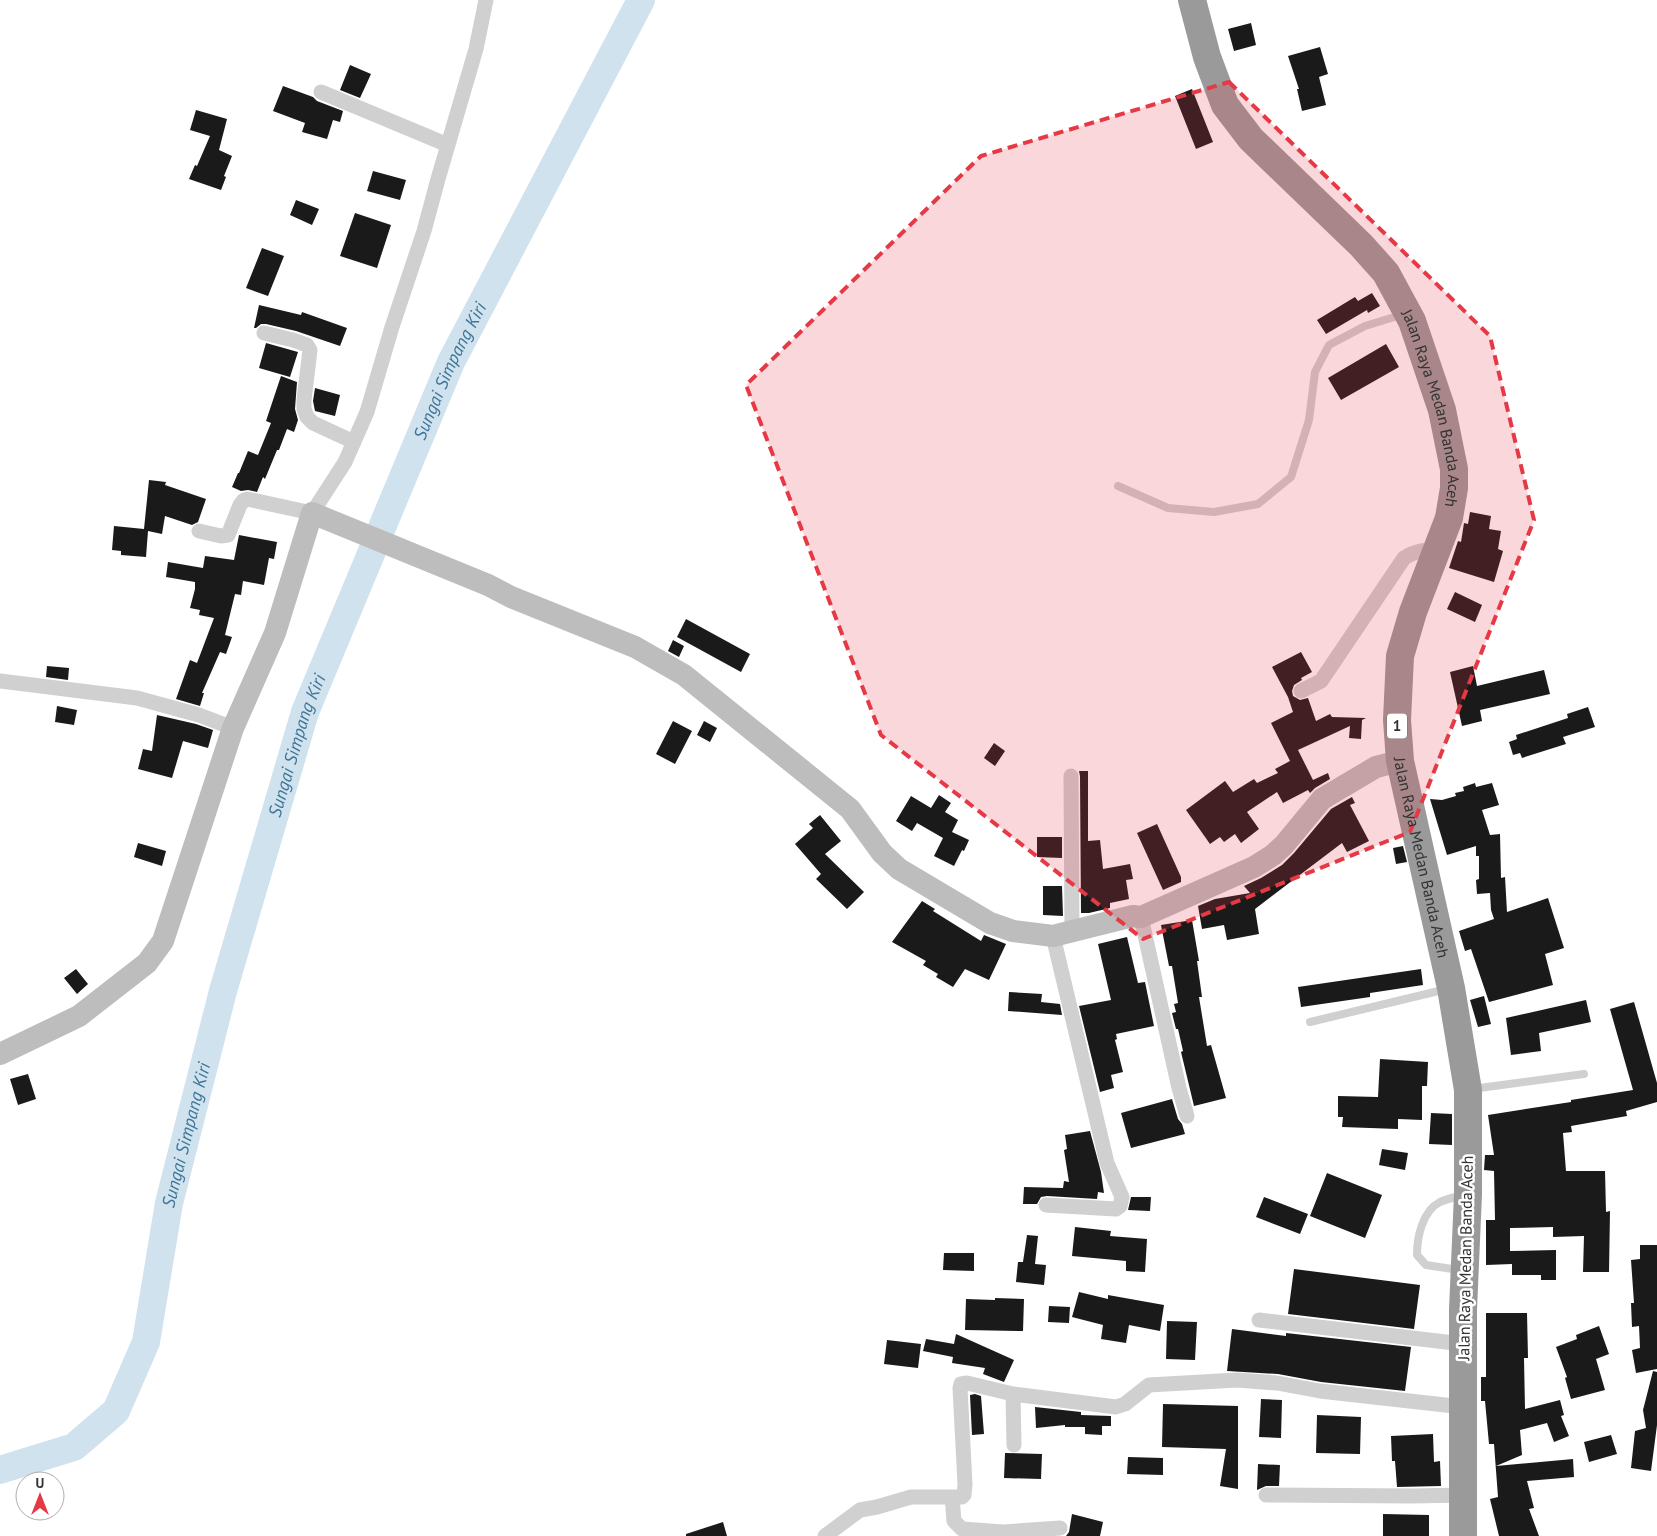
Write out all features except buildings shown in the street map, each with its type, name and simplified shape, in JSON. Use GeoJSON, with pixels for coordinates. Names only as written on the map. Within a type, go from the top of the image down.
{"type":"FeatureCollection","features":[{"type":"Feature","properties":{"kind":"highway","name":"Jalan Raya Medan Banda Aceh"},"geometry":{"type":"LineString","coordinates":[[1192,0],[1207,57],[1225,104],[1251,140],[1322,206],[1386,273],[1412,322],[1442,410],[1454,469],[1454,488],[1449,518],[1438,551],[1413,612],[1400,656],[1396,720],[1400,761],[1451,988],[1468,1090],[1468,1194],[1464,1270],[1462,1406],[1464,1536]]}},
{"type":"Feature","properties":{"kind":"street"},"geometry":{"type":"LineString","coordinates":[[0,1054],[79,1016],[148,963],[163,941],[233,728],[276,633],[320,516],[367,412],[392,327],[424,232],[476,49],[486,0]]}},
{"type":"Feature","properties":{"kind":"street"},"geometry":{"type":"LineString","coordinates":[[320,92],[448,144]]}},
{"type":"Feature","properties":{"kind":"street"},"geometry":{"type":"LineString","coordinates":[[264,333],[307,345],[310,350],[304,409],[307,417],[313,423],[354,442]]}},
{"type":"Feature","properties":{"kind":"street"},"geometry":{"type":"LineString","coordinates":[[200,531],[221,536],[228,535],[240,505],[247,499],[320,516],[635,647],[684,675],[850,809],[882,853],[899,869],[990,923],[1013,931],[1063,933],[1133,916],[1141,916],[1260,863],[1284,845],[1322,799],[1376,767],[1400,761]]}},
{"type":"Feature","properties":{"kind":"street"},"geometry":{"type":"LineString","coordinates":[[1301,691],[1321,681],[1404,558],[1426,549],[1438,551]]}},
{"type":"Feature","properties":{"kind":"street"},"geometry":{"type":"LineString","coordinates":[[0,681],[137,698],[199,715],[233,728]]}},
{"type":"Feature","properties":{"kind":"street"},"geometry":{"type":"LineString","coordinates":[[1046,1205],[1116,1210],[1120,1206],[1122,1198],[1106,1162],[1063,933],[1071,776]]}},
{"type":"Feature","properties":{"kind":"street"},"geometry":{"type":"LineString","coordinates":[[1141,916],[1179,1088],[1187,1116]]}},
{"type":"Feature","properties":{"kind":"street"},"geometry":{"type":"LineString","coordinates":[[1259,1320],[1463,1344]]}},
{"type":"Feature","properties":{"kind":"street"},"geometry":{"type":"LineString","coordinates":[[825,1536],[860,1510],[912,1497],[952,1497],[962,1496],[966,1492],[961,1384],[967,1383],[1013,1394],[1116,1406],[1125,1404],[1149,1385],[1237,1380],[1277,1383],[1320,1391],[1462,1406]]}},
{"type":"Feature","properties":{"kind":"street"},"geometry":{"type":"LineString","coordinates":[[1013,1394],[1014,1445]]}},
{"type":"Feature","properties":{"kind":"street"},"geometry":{"type":"LineString","coordinates":[[1266,1495],[1463,1495]]}},
{"type":"Feature","properties":{"kind":"street"},"geometry":{"type":"LineString","coordinates":[[952,1497],[954,1521],[962,1529],[1003,1532],[1060,1528]]}},
{"type":"Feature","properties":{"kind":"lane"},"geometry":{"type":"LineString","coordinates":[[1118,486],[1168,508],[1214,512],[1258,504],[1291,477],[1309,420],[1315,372],[1330,345],[1364,326],[1407,313]]}},
{"type":"Feature","properties":{"kind":"lane"},"geometry":{"type":"LineString","coordinates":[[1310,1022],[1451,988]]}},
{"type":"Feature","properties":{"kind":"lane"},"geometry":{"type":"LineString","coordinates":[[1468,1090],[1584,1074]]}},
{"type":"Feature","properties":{"kind":"lane"},"geometry":{"type":"LineString","coordinates":[[1464,1270],[1426,1265],[1418,1255],[1418,1244],[1424,1221],[1431,1208],[1440,1202],[1468,1194]]}},
{"type":"Feature","properties":{"kind":"highlighted area"},"geometry":{"type":"Polygon","coordinates":[[[1229,82],[1490,336],[1534,520],[1410,832],[1143,939],[881,735],[746,385],[981,156],[1229,82]]]}},
{"type":"Feature","properties":{"kind":"waterway","name":"Sungai Simpang Kiri"},"geometry":{"type":"LineString","coordinates":[[0,1470],[74,1447],[116,1411],[146,1342],[169,1203],[223,991],[305,712],[451,362],[641,0]]}}]}
